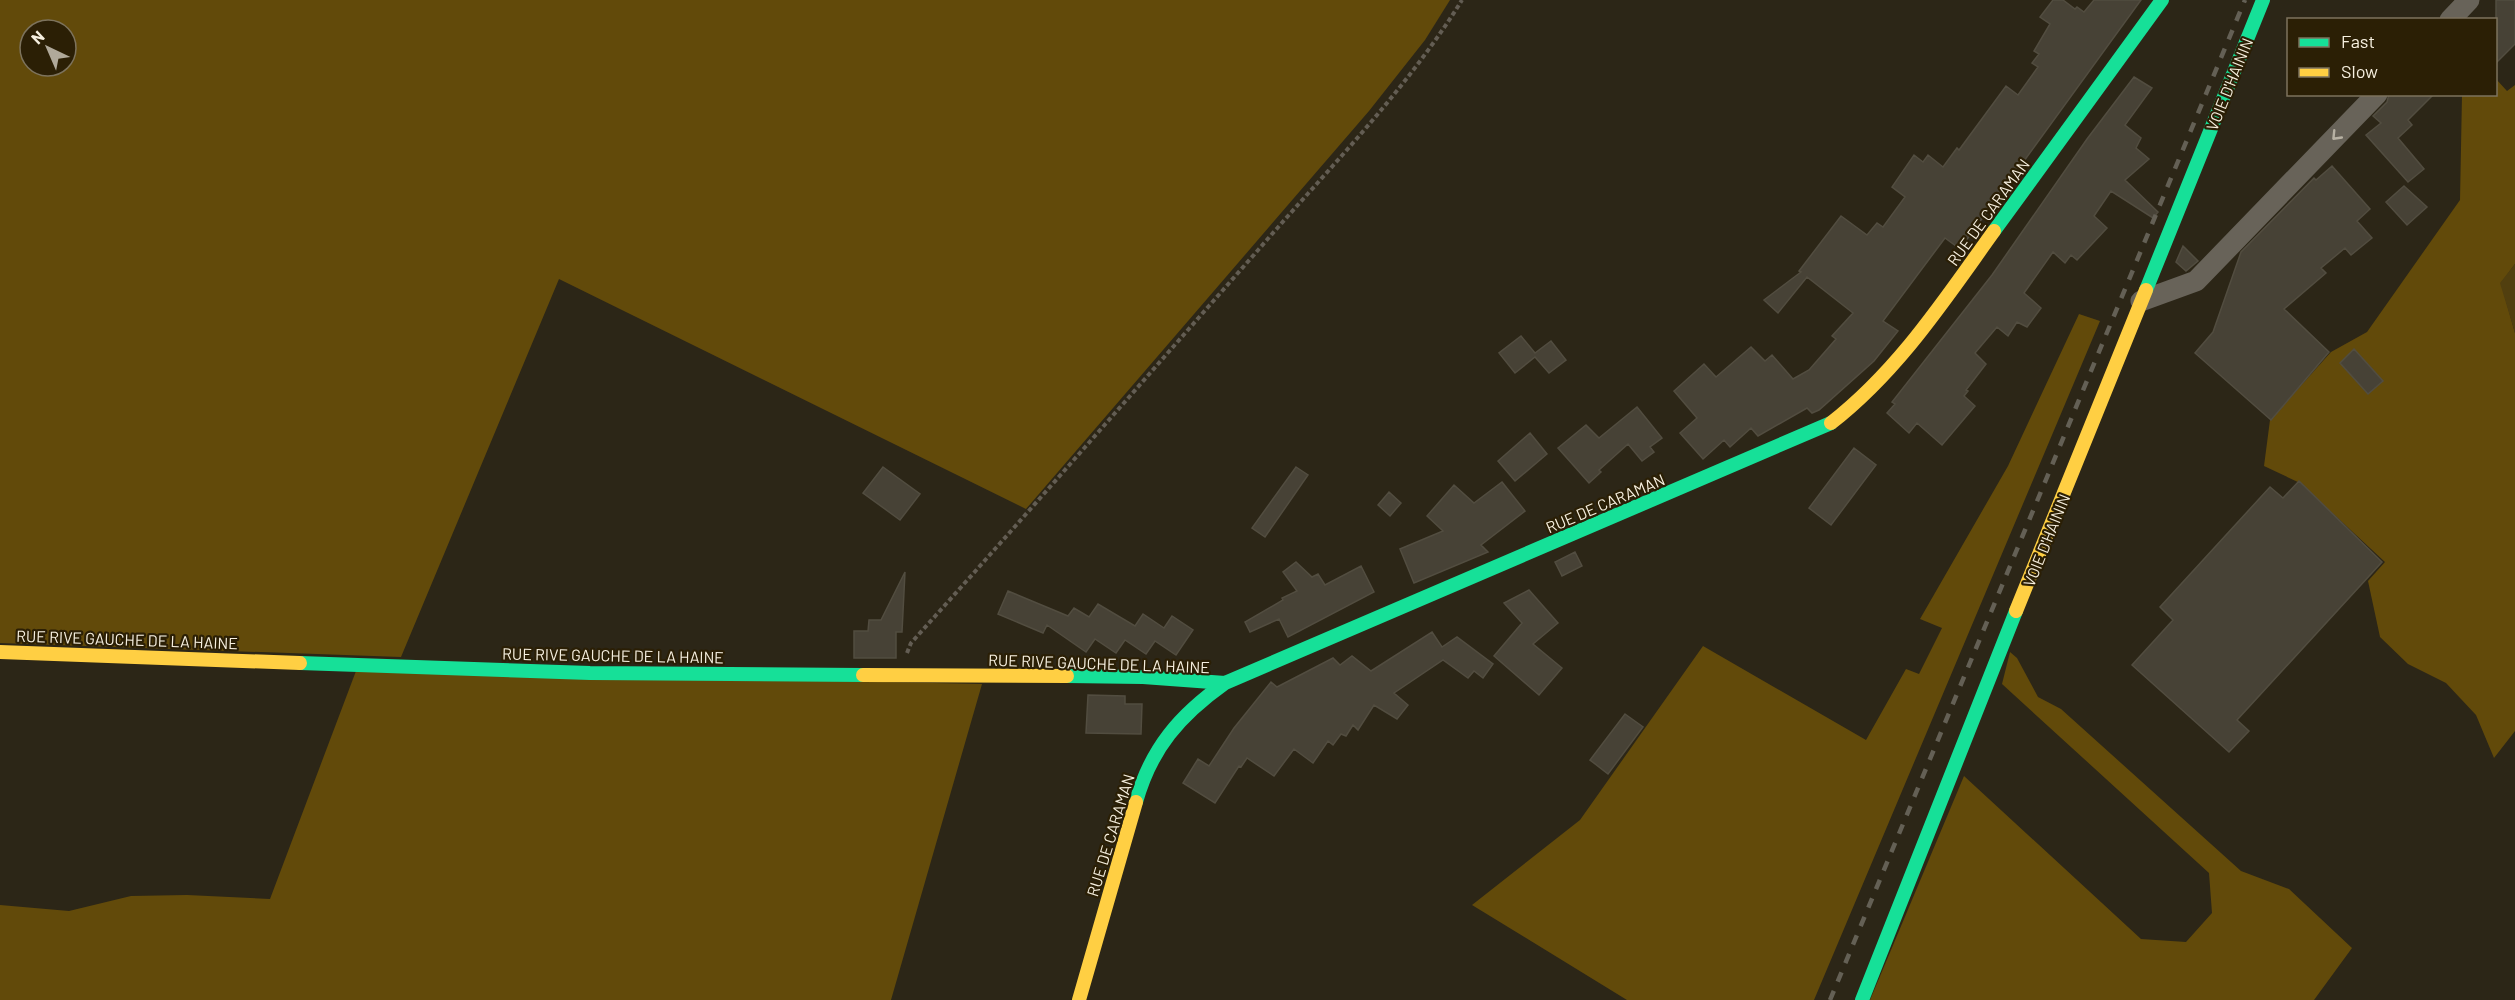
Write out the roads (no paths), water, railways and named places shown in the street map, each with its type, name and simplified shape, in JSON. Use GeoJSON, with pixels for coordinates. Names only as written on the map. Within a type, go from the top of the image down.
{"type":"FeatureCollection","features":[{"type":"Feature","properties":{"kind":"street","name":"RUE DE CARAMAN"},"geometry":{"type":"LineString","coordinates":[[1079,1000],[1138,791],[1151,760],[1198,702],[1225,683],[1828,425],[1853,407],[1878,384],[1910,347],[2163,0]]}},
{"type":"Feature","properties":{"kind":"street","name":"VOIE D'HAININ"},"geometry":{"type":"LineString","coordinates":[[1862,1000],[1948,778],[2263,0]]}},
{"type":"Feature","properties":{"kind":"street"},"geometry":{"type":"LineString","coordinates":[[2452,18],[2469,0]]}},
{"type":"Feature","properties":{"kind":"street"},"geometry":{"type":"LineString","coordinates":[[2141,301],[2196,281],[2375,96]]}},
{"type":"Feature","properties":{"kind":"street","name":"RUE RIVE GAUCHE DE LA HAINE"},"geometry":{"type":"LineString","coordinates":[[0,652],[590,673],[1143,677],[1225,683]]}},
{"type":"Feature","properties":{"kind":"railway"},"geometry":{"type":"LineString","coordinates":[[1830,1000],[2245,0]]}}]}
